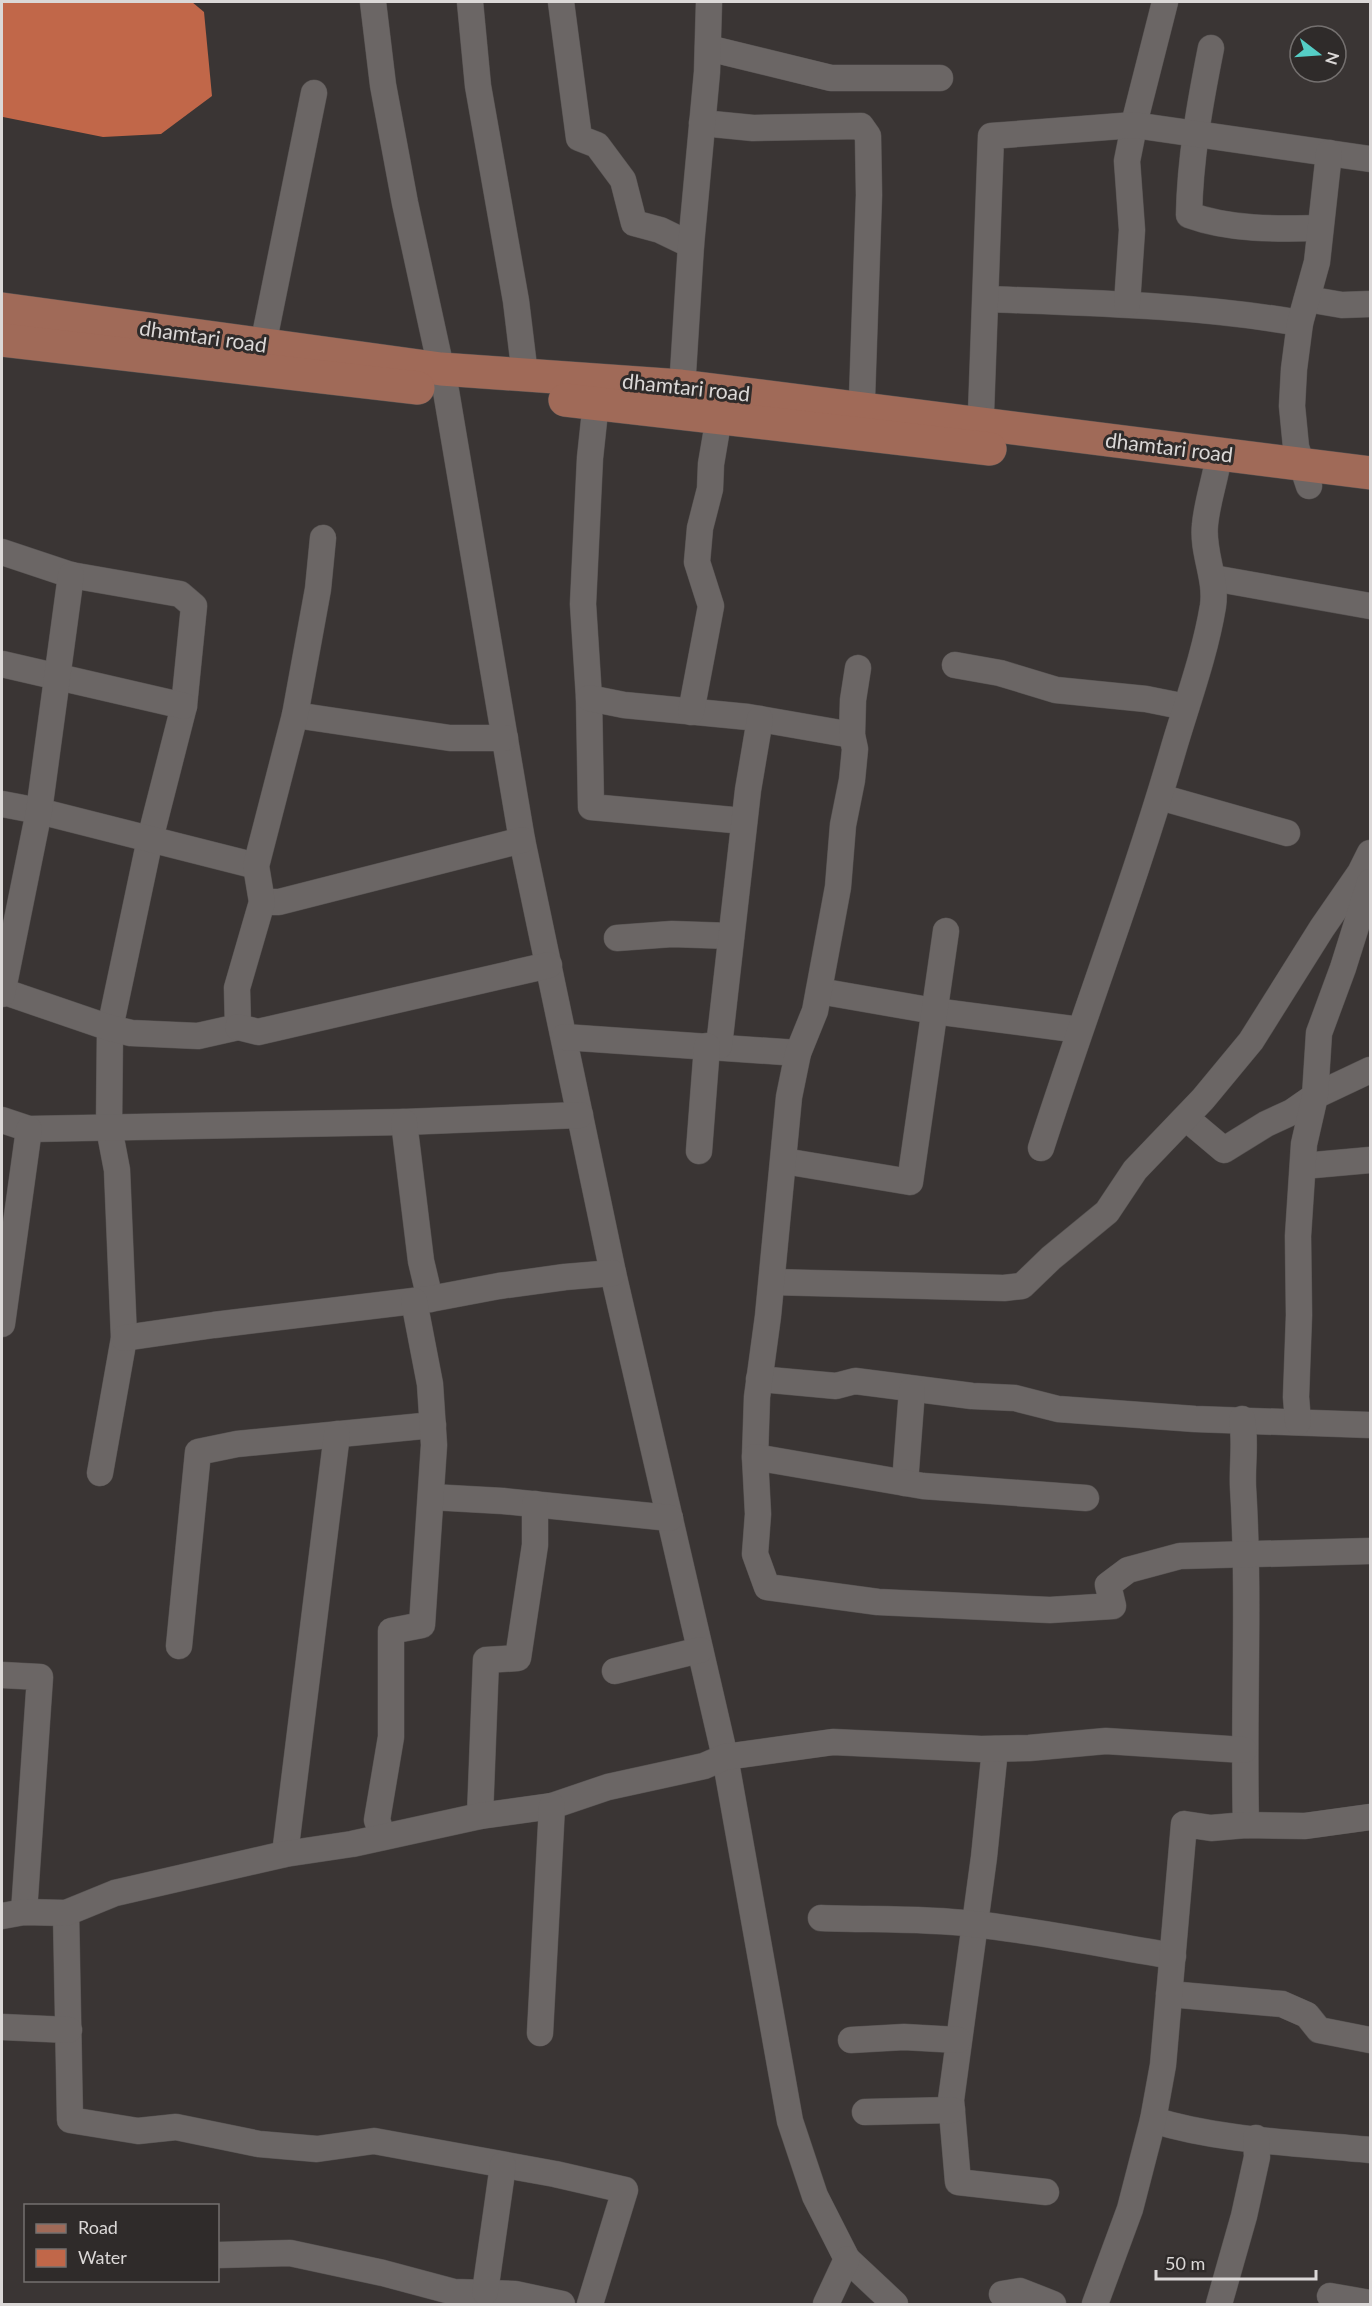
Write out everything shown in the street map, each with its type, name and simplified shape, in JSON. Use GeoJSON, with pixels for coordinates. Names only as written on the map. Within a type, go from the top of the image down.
{"type":"FeatureCollection","features":[{"type":"Feature","properties":{"kind":"main road","name":"dhamtari road"},"geometry":{"type":"LineString","coordinates":[[2,309],[263,345],[443,380],[525,375],[681,399],[862,421]]}},
{"type":"Feature","properties":{"kind":"main road"},"geometry":{"type":"LineString","coordinates":[[2,340],[443,380],[596,402],[681,399],[719,417],[862,421],[1306,475],[1371,473]]}},
{"type":"Feature","properties":{"kind":"main road"},"geometry":{"type":"LineString","coordinates":[[1306,475],[1371,494]]}},
{"type":"Feature","properties":{"kind":"street"},"geometry":{"type":"LineString","coordinates":[[373,2],[385,96],[405,203],[443,380],[522,840],[613,1273],[725,1756],[790,2121],[815,2196],[847,2259],[895,2304]]}},
{"type":"Feature","properties":{"kind":"street"},"geometry":{"type":"LineString","coordinates":[[470,2],[478,86],[516,301],[525,375]]}},
{"type":"Feature","properties":{"kind":"street"},"geometry":{"type":"LineString","coordinates":[[561,2],[579,138],[597,145],[623,180],[634,223],[660,230],[691,245]]}},
{"type":"Feature","properties":{"kind":"street"},"geometry":{"type":"LineString","coordinates":[[681,399],[691,245],[708,48],[709,2]]}},
{"type":"Feature","properties":{"kind":"street"},"geometry":{"type":"LineString","coordinates":[[1127,304],[1132,230],[1127,161],[1165,2]]}},
{"type":"Feature","properties":{"kind":"street"},"geometry":{"type":"LineString","coordinates":[[708,48],[831,78],[940,78]]}},
{"type":"Feature","properties":{"kind":"street"},"geometry":{"type":"LineString","coordinates":[[1211,48],[1200,104],[1190,179],[1189,215],[1212,224],[1267,228],[1320,228]]}},
{"type":"Feature","properties":{"kind":"street"},"geometry":{"type":"LineString","coordinates":[[263,345],[314,93]]}},
{"type":"Feature","properties":{"kind":"street"},"geometry":{"type":"LineString","coordinates":[[702,123],[753,128],[861,126],[868,136],[869,195],[862,421]]}},
{"type":"Feature","properties":{"kind":"street"},"geometry":{"type":"LineString","coordinates":[[980,436],[992,136],[1134,125],[1371,159]]}},
{"type":"Feature","properties":{"kind":"street"},"geometry":{"type":"LineString","coordinates":[[1306,475],[1296,447],[1292,406],[1300,323],[1317,262],[1329,153]]}},
{"type":"Feature","properties":{"kind":"street"},"geometry":{"type":"LineString","coordinates":[[986,299],[1127,304],[1250,314],[1300,323]]}},
{"type":"Feature","properties":{"kind":"street"},"geometry":{"type":"LineString","coordinates":[[1307,299],[1342,305],[1371,304]]}},
{"type":"Feature","properties":{"kind":"street"},"geometry":{"type":"LineString","coordinates":[[596,402],[590,458],[584,604],[591,807],[744,820]]}},
{"type":"Feature","properties":{"kind":"street"},"geometry":{"type":"LineString","coordinates":[[691,712],[711,606],[697,562],[700,528],[710,489],[711,464],[719,417]]}},
{"type":"Feature","properties":{"kind":"street"},"geometry":{"type":"LineString","coordinates":[[1041,1148],[1160,797],[1199,666],[1213,604],[1213,578],[1206,556],[1205,526],[1217,465]]}},
{"type":"Feature","properties":{"kind":"street"},"geometry":{"type":"LineString","coordinates":[[238,1027],[237,988],[262,902],[256,866],[295,715],[318,589],[323,538]]}},
{"type":"Feature","properties":{"kind":"street"},"geometry":{"type":"LineString","coordinates":[[2,552],[71,575],[180,594],[194,606],[184,706],[150,839],[110,1028],[109,1128],[117,1170],[124,1338],[100,1473]]}},
{"type":"Feature","properties":{"kind":"street"},"geometry":{"type":"LineString","coordinates":[[71,575],[39,811],[2,992],[131,1033],[198,1036],[238,1027],[258,1032],[549,965]]}},
{"type":"Feature","properties":{"kind":"street"},"geometry":{"type":"LineString","coordinates":[[1213,578],[1371,606]]}},
{"type":"Feature","properties":{"kind":"street"},"geometry":{"type":"LineString","coordinates":[[2,664],[184,706]]}},
{"type":"Feature","properties":{"kind":"street"},"geometry":{"type":"LineString","coordinates":[[955,665],[1000,673],[1056,690],[1146,699],[1186,707]]}},
{"type":"Feature","properties":{"kind":"street"},"geometry":{"type":"LineString","coordinates":[[858,668],[853,700],[852,735],[855,749],[852,780],[843,825],[838,887],[815,1011],[798,1053],[789,1097],[759,1379],[755,1457],[758,1514],[755,1554],[767,1587],[878,1602],[1050,1610],[1113,1606],[1108,1585],[1128,1570],[1180,1556],[1371,1551]]}},
{"type":"Feature","properties":{"kind":"street"},"geometry":{"type":"LineString","coordinates":[[589,698],[624,705],[760,719],[852,735]]}},
{"type":"Feature","properties":{"kind":"street"},"geometry":{"type":"LineString","coordinates":[[295,715],[450,738],[505,738]]}},
{"type":"Feature","properties":{"kind":"street"},"geometry":{"type":"LineString","coordinates":[[699,1151],[760,719]]}},
{"type":"Feature","properties":{"kind":"street"},"geometry":{"type":"LineString","coordinates":[[1160,797],[1287,833]]}},
{"type":"Feature","properties":{"kind":"street"},"geometry":{"type":"LineString","coordinates":[[2,804],[39,811],[256,866]]}},
{"type":"Feature","properties":{"kind":"street"},"geometry":{"type":"LineString","coordinates":[[262,902],[279,902],[522,840]]}},
{"type":"Feature","properties":{"kind":"street"},"geometry":{"type":"LineString","coordinates":[[771,1282],[1004,1288],[1022,1286],[1051,1258],[1107,1212],[1135,1170],[1185,1118],[1251,1041],[1371,853]]}},
{"type":"Feature","properties":{"kind":"street"},"geometry":{"type":"LineString","coordinates":[[1298,1422],[1296,1397],[1299,1315],[1298,1236],[1304,1144],[1315,1096],[1319,1033],[1371,882]]}},
{"type":"Feature","properties":{"kind":"street"},"geometry":{"type":"LineString","coordinates":[[784,1161],[910,1182],[946,932]]}},
{"type":"Feature","properties":{"kind":"street"},"geometry":{"type":"LineString","coordinates":[[617,938],[672,934],[731,936]]}},
{"type":"Feature","properties":{"kind":"street"},"geometry":{"type":"LineString","coordinates":[[819,991],[934,1011],[1080,1030]]}},
{"type":"Feature","properties":{"kind":"street"},"geometry":{"type":"LineString","coordinates":[[564,1037],[798,1053]]}},
{"type":"Feature","properties":{"kind":"street"},"geometry":{"type":"LineString","coordinates":[[1185,1118],[1224,1150],[1266,1124],[1292,1112],[1315,1096],[1371,1070]]}},
{"type":"Feature","properties":{"kind":"street"},"geometry":{"type":"LineString","coordinates":[[2,1120],[29,1129],[404,1122],[580,1115]]}},
{"type":"Feature","properties":{"kind":"street"},"geometry":{"type":"LineString","coordinates":[[383,1837],[377,1820],[391,1737],[391,1631],[422,1625],[434,1445],[418,1237],[404,1122]]}},
{"type":"Feature","properties":{"kind":"street"},"geometry":{"type":"LineString","coordinates":[[2,1324],[9,1226],[29,1129]]}},
{"type":"Feature","properties":{"kind":"street"},"geometry":{"type":"LineString","coordinates":[[1303,1166],[1371,1160]]}},
{"type":"Feature","properties":{"kind":"street"},"geometry":{"type":"LineString","coordinates":[[124,1338],[422,1300],[565,1277],[613,1273]]}},
{"type":"Feature","properties":{"kind":"street"},"geometry":{"type":"LineString","coordinates":[[759,1379],[836,1386],[855,1382],[912,1390],[1015,1398],[1058,1409],[1196,1419],[1371,1425]]}},
{"type":"Feature","properties":{"kind":"street"},"geometry":{"type":"LineString","coordinates":[[905,1483],[912,1390]]}},
{"type":"Feature","properties":{"kind":"street"},"geometry":{"type":"LineString","coordinates":[[1242,1419],[1245,1437],[1243,1477],[1247,1553],[1244,1750],[1246,1825]]}},
{"type":"Feature","properties":{"kind":"street"},"geometry":{"type":"LineString","coordinates":[[178,1646],[198,1452],[237,1444],[433,1425]]}},
{"type":"Feature","properties":{"kind":"street"},"geometry":{"type":"LineString","coordinates":[[285,1854],[337,1434]]}},
{"type":"Feature","properties":{"kind":"street"},"geometry":{"type":"LineString","coordinates":[[755,1457],[923,1486],[1086,1498]]}},
{"type":"Feature","properties":{"kind":"street"},"geometry":{"type":"LineString","coordinates":[[431,1497],[535,1504],[670,1518]]}},
{"type":"Feature","properties":{"kind":"street"},"geometry":{"type":"LineString","coordinates":[[480,1816],[486,1660],[518,1658],[535,1545],[535,1504]]}},
{"type":"Feature","properties":{"kind":"street"},"geometry":{"type":"LineString","coordinates":[[615,1671],[700,1650]]}},
{"type":"Feature","properties":{"kind":"street"},"geometry":{"type":"LineString","coordinates":[[2,1675],[40,1677],[13,1914],[66,1913],[115,1893],[285,1854],[383,1837],[480,1816],[552,1806],[608,1787],[704,1766],[725,1756],[833,1742],[994,1749],[1106,1741],[1244,1750]]}},
{"type":"Feature","properties":{"kind":"street"},"geometry":{"type":"LineString","coordinates":[[994,1749],[984,1857],[958,2040],[952,2110],[958,2182],[1046,2192]]}},
{"type":"Feature","properties":{"kind":"street"},"geometry":{"type":"LineString","coordinates":[[540,2033],[552,1806]]}},
{"type":"Feature","properties":{"kind":"street"},"geometry":{"type":"LineString","coordinates":[[1095,2304],[1130,2209],[1153,2120],[1163,2065],[1184,1824],[1211,1828],[1246,1825],[1305,1826],[1371,1817]]}},
{"type":"Feature","properties":{"kind":"street"},"geometry":{"type":"LineString","coordinates":[[66,1913],[70,2120],[138,2131],[176,2127],[259,2144],[317,2149],[374,2142],[625,2190],[590,2304]]}},
{"type":"Feature","properties":{"kind":"street"},"geometry":{"type":"LineString","coordinates":[[821,1918],[875,1921],[921,1920],[974,1924],[1173,1956]]}},
{"type":"Feature","properties":{"kind":"street"},"geometry":{"type":"LineString","coordinates":[[1169,1994],[1282,2004],[1307,2015],[1319,2030],[1371,2040]]}},
{"type":"Feature","properties":{"kind":"street"},"geometry":{"type":"LineString","coordinates":[[2,2027],[69,2030]]}},
{"type":"Feature","properties":{"kind":"street"},"geometry":{"type":"LineString","coordinates":[[851,2040],[904,2037],[958,2040]]}},
{"type":"Feature","properties":{"kind":"street"},"geometry":{"type":"LineString","coordinates":[[865,2112],[952,2110]]}},
{"type":"Feature","properties":{"kind":"street"},"geometry":{"type":"LineString","coordinates":[[1153,2120],[1178,2128],[1371,2150]]}},
{"type":"Feature","properties":{"kind":"street"},"geometry":{"type":"LineString","coordinates":[[1219,2304],[1241,2227],[1257,2157],[1256,2138]]}},
{"type":"Feature","properties":{"kind":"street"},"geometry":{"type":"LineString","coordinates":[[485,2292],[503,2165]]}},
{"type":"Feature","properties":{"kind":"street"},"geometry":{"type":"LineString","coordinates":[[219,2255],[290,2253],[383,2273],[454,2292],[515,2294],[562,2304]]}},
{"type":"Feature","properties":{"kind":"street"},"geometry":{"type":"LineString","coordinates":[[826,2304],[847,2259]]}},
{"type":"Feature","properties":{"kind":"street"},"geometry":{"type":"LineString","coordinates":[[1002,2294],[1020,2291],[1053,2304]]}},
{"type":"Feature","properties":{"kind":"street"},"geometry":{"type":"LineString","coordinates":[[1330,2296],[1371,2303]]}},
{"type":"Feature","properties":{"kind":"water"},"geometry":{"type":"Polygon","coordinates":[[[2,2],[192,2],[204,12],[212,96],[161,134],[103,137],[3,117],[2,2]]]}}]}
